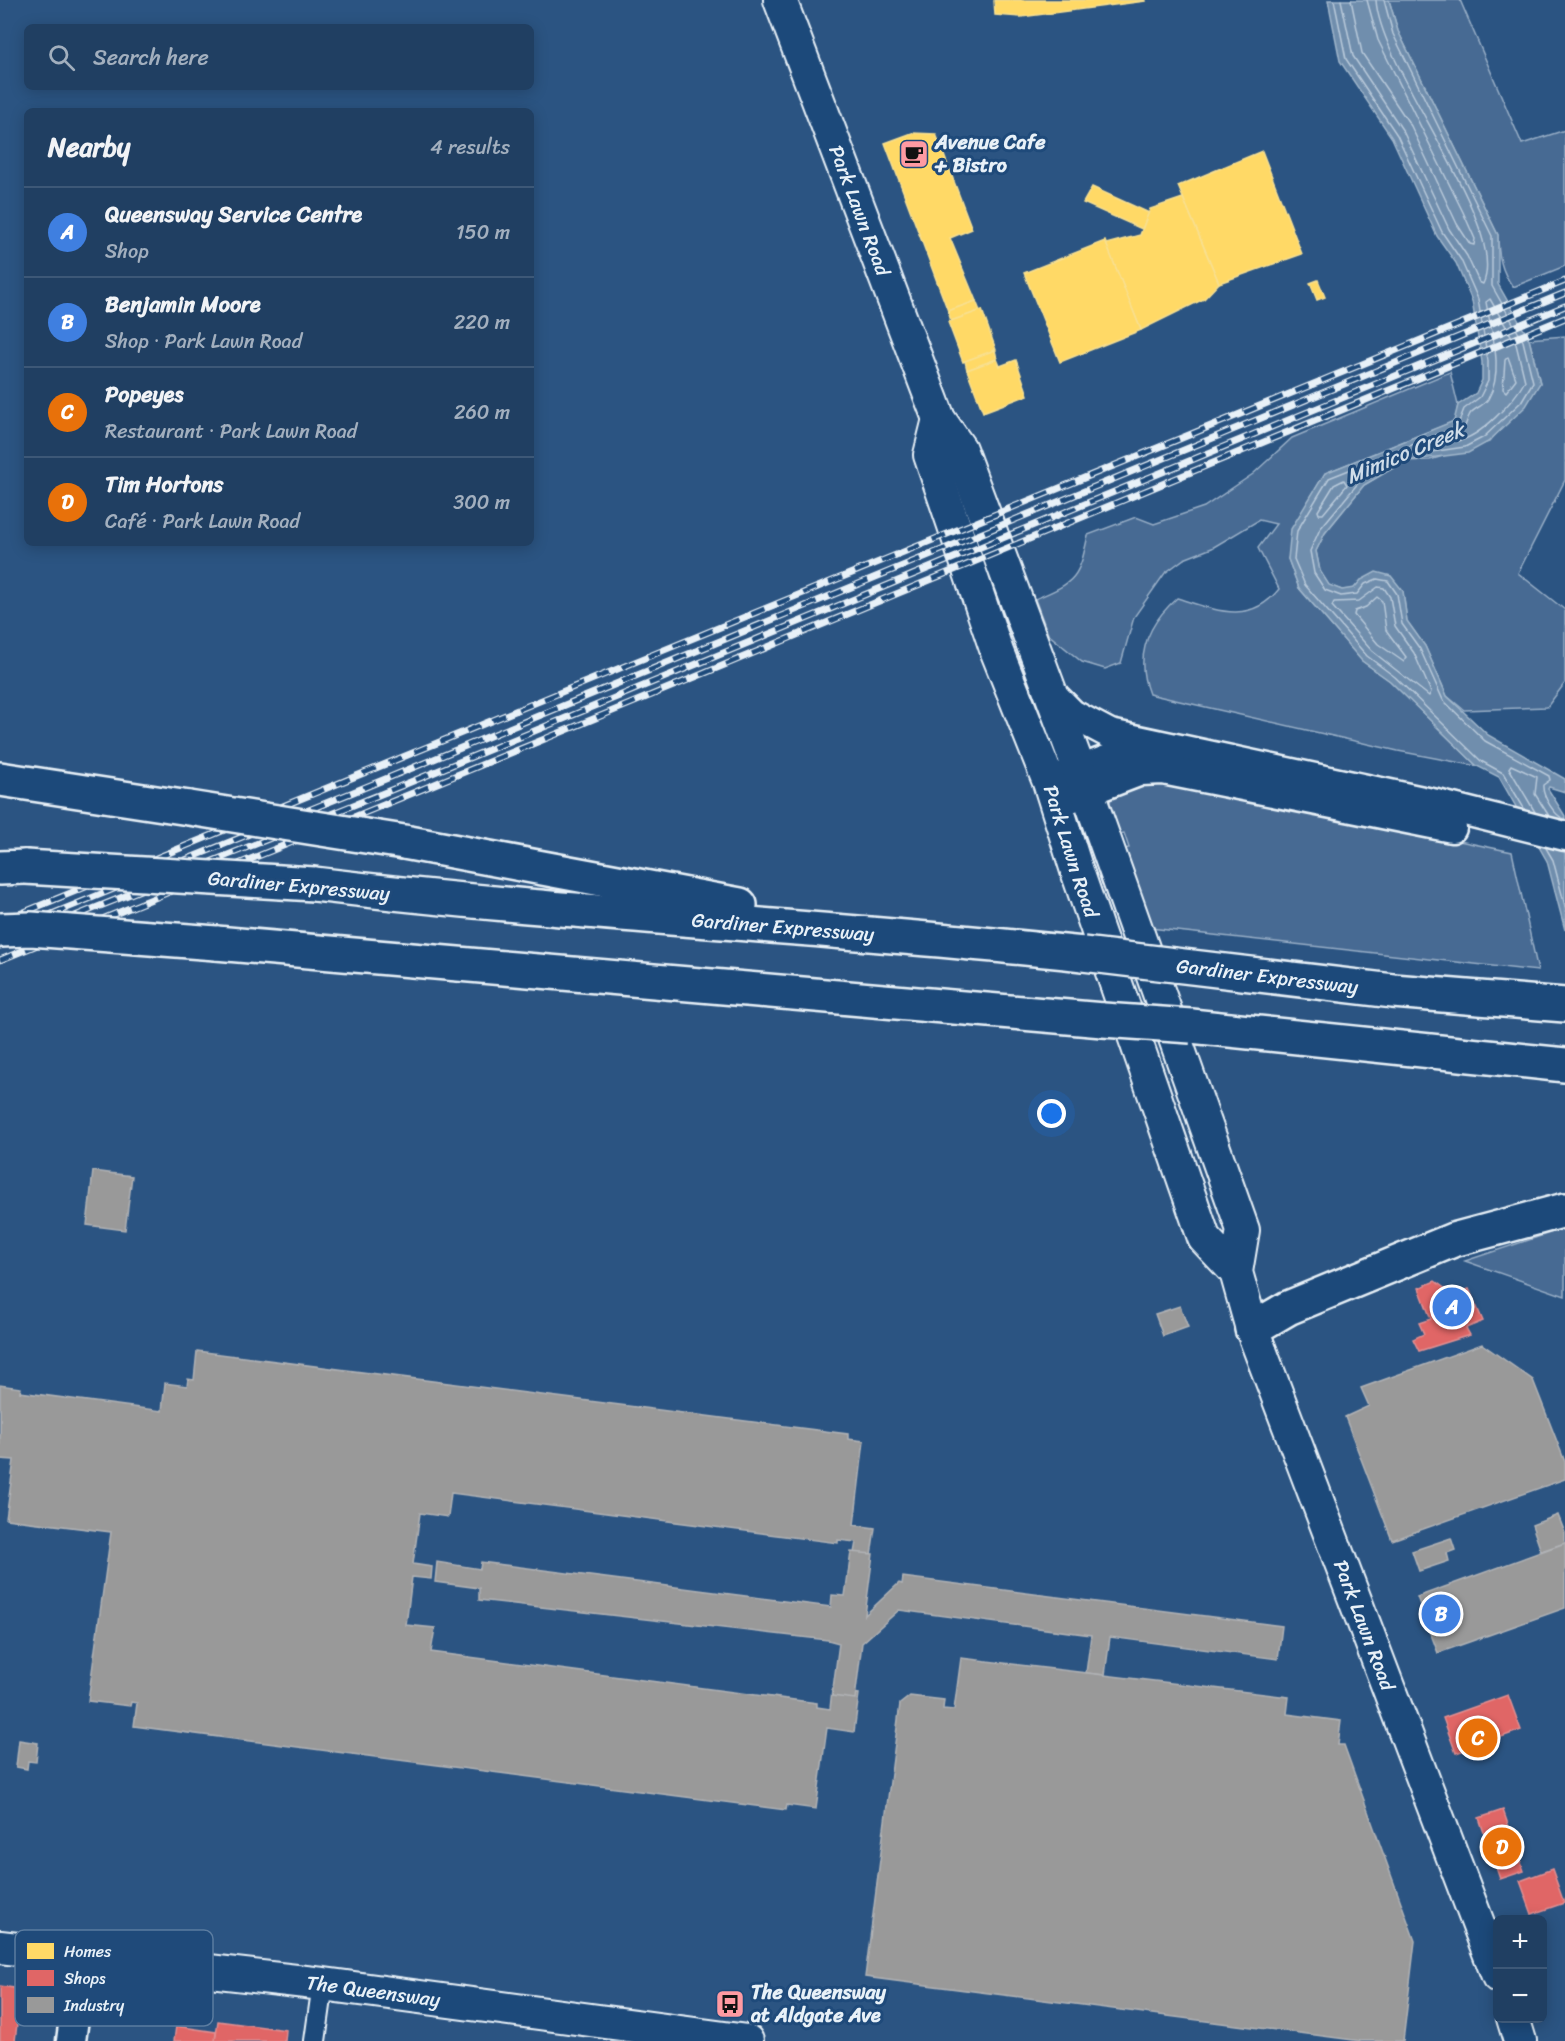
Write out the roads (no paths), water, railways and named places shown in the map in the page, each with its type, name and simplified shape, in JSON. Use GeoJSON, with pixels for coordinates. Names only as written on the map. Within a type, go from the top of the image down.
{"type":"FeatureCollection","features":[{"type":"Feature","properties":{"kind":"highway"},"geometry":{"type":"LineString","coordinates":[[0,779],[404,842],[812,918],[952,940]]}},
{"type":"Feature","properties":{"kind":"highway","name":"Gardiner Expressway"},"geometry":{"type":"LineString","coordinates":[[13,867],[314,884],[445,900],[952,940],[1393,991],[1565,1005]]}},
{"type":"Feature","properties":{"kind":"highway"},"geometry":{"type":"LineString","coordinates":[[0,930],[31,929],[216,943],[1191,1026],[1555,1064]]}},
{"type":"Feature","properties":{"kind":"highway"},"geometry":{"type":"LineString","coordinates":[[1252,1329],[1288,1308],[1453,1240],[1565,1210]]}},
{"type":"Feature","properties":{"kind":"main road","name":"Park Lawn Road"},"geometry":{"type":"LineString","coordinates":[[780,0],[939,419],[960,449],[1084,781],[1242,1230],[1236,1272],[1252,1329],[1494,1969]]}},
{"type":"Feature","properties":{"kind":"main road","name":"Park Lawn Road"},"geometry":{"type":"LineString","coordinates":[[939,419],[930,455],[997,652],[1052,793],[1204,1238],[1236,1272]]}},
{"type":"Feature","properties":{"kind":"main road"},"geometry":{"type":"LineString","coordinates":[[1050,692],[1072,714],[1110,734],[1447,817],[1565,853]]}},
{"type":"Feature","properties":{"kind":"main road"},"geometry":{"type":"LineString","coordinates":[[1084,781],[1117,756],[1190,752]]}},
{"type":"Feature","properties":{"kind":"main road"},"geometry":{"type":"LineString","coordinates":[[1052,793],[1084,781],[1141,771],[1163,770],[1565,836]]}},
{"type":"Feature","properties":{"kind":"main road","name":"The Queensway"},"geometry":{"type":"LineString","coordinates":[[0,1947],[15,1949]]}},
{"type":"Feature","properties":{"kind":"main road","name":"The Queensway"},"geometry":{"type":"LineString","coordinates":[[213,1972],[323,1983],[689,2037],[747,2041]]}},
{"type":"Feature","properties":{"kind":"main road"},"geometry":{"type":"LineString","coordinates":[[71,2041],[73,2026]]}},
{"type":"Feature","properties":{"kind":"street"},"geometry":{"type":"LineString","coordinates":[[315,2041],[323,1983]]}},
{"type":"Feature","properties":{"kind":"water","name":"Mimico Creek"},"geometry":{"type":"Polygon","coordinates":[[[1328,0],[1389,0],[1398,31],[1498,235],[1498,284],[1529,339],[1540,383],[1526,406],[1488,442],[1468,453],[1405,461],[1364,485],[1325,533],[1316,551],[1320,571],[1329,585],[1342,590],[1354,588],[1361,580],[1376,572],[1391,576],[1403,591],[1407,621],[1425,646],[1447,696],[1488,735],[1565,779],[1565,792],[1549,787],[1548,789],[1565,816],[1565,930],[1547,861],[1499,777],[1477,766],[1390,681],[1362,661],[1299,588],[1288,559],[1291,529],[1325,473],[1454,421],[1458,405],[1476,393],[1482,380],[1482,362],[1472,301],[1456,263],[1437,236],[1392,138],[1340,61],[1328,0]]]}},
{"type":"Feature","properties":{"kind":"railway"},"geometry":{"type":"LineString","coordinates":[[0,922],[1565,281]]}},
{"type":"Feature","properties":{"kind":"railway"},"geometry":{"type":"LineString","coordinates":[[0,935],[383,780],[1565,293]]}},
{"type":"Feature","properties":{"kind":"railway"},"geometry":{"type":"LineString","coordinates":[[0,946],[396,788],[1565,306]]}},
{"type":"Feature","properties":{"kind":"railway"},"geometry":{"type":"LineString","coordinates":[[0,960],[1565,318]]}},
{"type":"Feature","properties":{"kind":"place","name":"Avenue Cafe + Bistro"},"geometry":{"type":"Point","coordinates":[914,154]}},
{"type":"Feature","properties":{"kind":"place","name":"Queensway Service Centre"},"geometry":{"type":"Point","coordinates":[1452,1307]}},
{"type":"Feature","properties":{"kind":"place","name":"Benjamin Moore"},"geometry":{"type":"Point","coordinates":[1441,1614]}},
{"type":"Feature","properties":{"kind":"place","name":"Popeyes"},"geometry":{"type":"Point","coordinates":[1478,1738]}},
{"type":"Feature","properties":{"kind":"place","name":"Tim Hortons"},"geometry":{"type":"Point","coordinates":[1502,1847]}},
{"type":"Feature","properties":{"kind":"place","name":"The Queensway at Aldgate Ave"},"geometry":{"type":"Point","coordinates":[730,2004]}}]}
